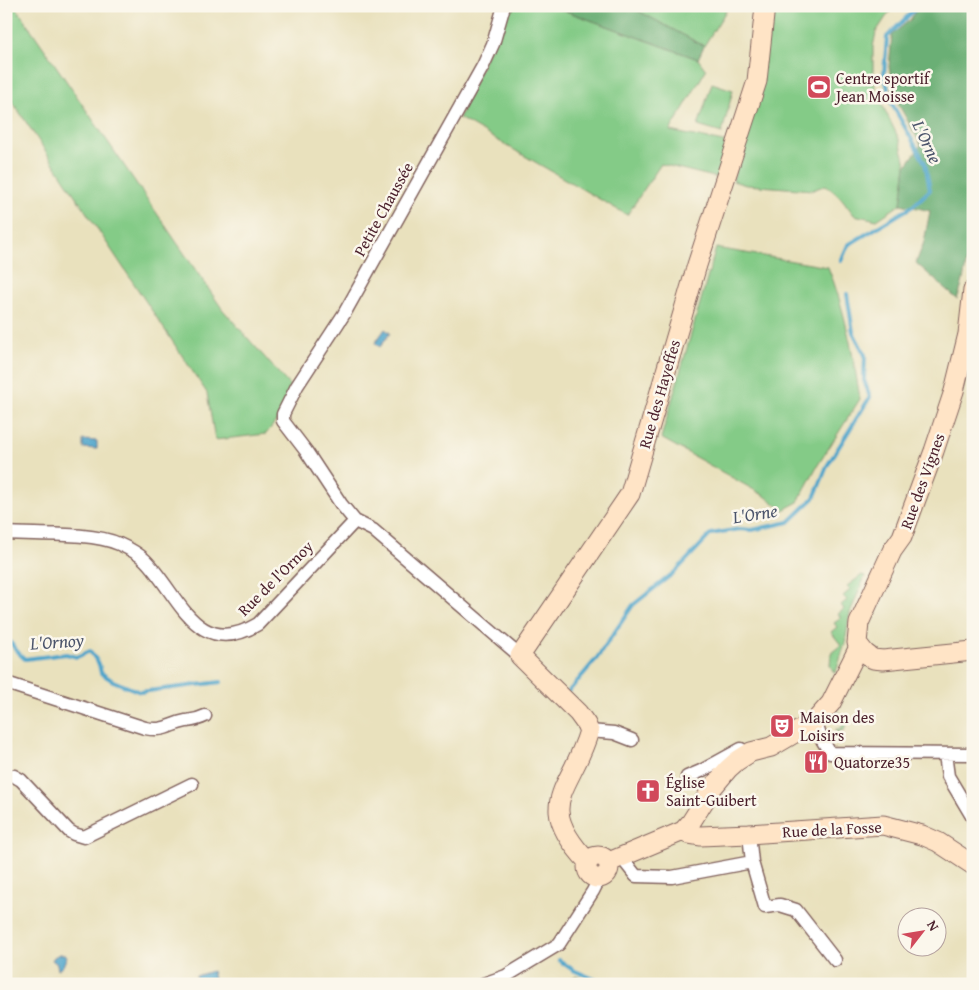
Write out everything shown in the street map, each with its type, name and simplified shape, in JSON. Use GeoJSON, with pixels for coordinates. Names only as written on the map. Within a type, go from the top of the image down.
{"type":"FeatureCollection","features":[{"type":"Feature","properties":{"kind":"street","name":"Petite Chaussée"},"geometry":{"type":"LineString","coordinates":[[355,521],[283,421],[283,414],[290,398],[347,309],[483,66],[493,44],[504,6]]}},
{"type":"Feature","properties":{"kind":"street","name":"Rue des Hayeffes"},"geometry":{"type":"LineString","coordinates":[[520,656],[630,494],[697,265],[757,81],[765,6]]}},
{"type":"Feature","properties":{"kind":"street","name":"Rue des Vignes"},"geometry":{"type":"LineString","coordinates":[[866,653],[857,638],[859,623],[892,551],[902,537],[934,451],[954,392],[968,334],[973,290]]}},
{"type":"Feature","properties":{"kind":"street"},"geometry":{"type":"LineString","coordinates":[[355,521],[373,530],[520,656],[582,718],[589,731],[581,754],[561,794],[558,809],[564,831],[588,862]]}},
{"type":"Feature","properties":{"kind":"street","name":"Rue de l'Ornoy"},"geometry":{"type":"LineString","coordinates":[[6,533],[90,537],[108,540],[120,545],[145,560],[195,623],[206,630],[228,634],[247,630],[258,624],[355,521]]}},
{"type":"Feature","properties":{"kind":"street"},"geometry":{"type":"LineString","coordinates":[[483,984],[506,976],[559,944],[593,891],[598,879],[606,875],[615,860],[683,831],[728,768],[751,752],[771,747],[815,721],[831,703],[842,684],[856,670],[866,653],[883,660],[973,651]]}},
{"type":"Feature","properties":{"kind":"street"},"geometry":{"type":"LineString","coordinates":[[6,683],[154,730],[165,729],[185,721],[193,722],[205,716]]}},
{"type":"Feature","properties":{"kind":"street"},"geometry":{"type":"LineString","coordinates":[[815,721],[821,738],[830,753],[973,754]]}},
{"type":"Feature","properties":{"kind":"street"},"geometry":{"type":"LineString","coordinates":[[589,731],[614,732],[632,740]]}},
{"type":"Feature","properties":{"kind":"street"},"geometry":{"type":"LineString","coordinates":[[686,777],[744,748],[771,747]]}},
{"type":"Feature","properties":{"kind":"street"},"geometry":{"type":"LineString","coordinates":[[945,754],[948,776],[973,818]]}},
{"type":"Feature","properties":{"kind":"street"},"geometry":{"type":"LineString","coordinates":[[6,775],[14,776],[21,780],[69,831],[84,837],[192,784]]}},
{"type":"Feature","properties":{"kind":"street","name":"Rue de la Fosse"},"geometry":{"type":"LineString","coordinates":[[683,831],[700,836],[878,824],[894,826],[922,835],[938,842],[973,865]]}},
{"type":"Feature","properties":{"kind":"street"},"geometry":{"type":"LineString","coordinates":[[749,834],[752,862],[765,907],[780,904],[796,910],[835,960]]}},
{"type":"Feature","properties":{"kind":"street"},"geometry":{"type":"LineString","coordinates":[[598,879],[587,871],[588,862],[594,856],[615,860],[636,876],[672,877],[752,862]]}},
{"type":"Feature","properties":{"kind":"green space"},"geometry":{"type":"Polygon","coordinates":[[[6,6],[15,6],[223,310],[290,386],[281,415],[266,434],[215,440],[207,393],[6,92],[6,6]]]}},
{"type":"Feature","properties":{"kind":"green space"},"geometry":{"type":"Polygon","coordinates":[[[508,6],[552,6],[698,59],[706,70],[670,131],[728,143],[718,178],[661,164],[627,215],[459,118],[508,6]]]}},
{"type":"Feature","properties":{"kind":"green space"},"geometry":{"type":"Polygon","coordinates":[[[552,6],[629,6],[704,46],[698,59],[552,6]]]}},
{"type":"Feature","properties":{"kind":"green space"},"geometry":{"type":"Polygon","coordinates":[[[634,6],[729,6],[704,46],[638,11],[634,6]]]}},
{"type":"Feature","properties":{"kind":"green space","name":"Centre sportif Jean Moisse"},"geometry":{"type":"Polygon","coordinates":[[[771,6],[896,6],[876,32],[873,47],[873,75],[876,92],[900,141],[906,166],[901,204],[877,220],[854,215],[842,199],[826,185],[813,190],[746,185],[733,181],[771,6]]]}},
{"type":"Feature","properties":{"kind":"green space"},"geometry":{"type":"Polygon","coordinates":[[[918,6],[973,6],[969,231],[967,260],[957,299],[916,263],[924,242],[930,211],[901,204],[906,166],[921,145],[895,98],[889,67],[892,35],[911,19],[918,6]]]}},
{"type":"Feature","properties":{"kind":"green space"},"geometry":{"type":"Polygon","coordinates":[[[712,83],[733,90],[722,133],[698,126],[712,83]]]}},
{"type":"Feature","properties":{"kind":"green space"},"geometry":{"type":"Polygon","coordinates":[[[716,248],[828,267],[844,315],[860,399],[816,468],[798,502],[783,510],[765,496],[661,438],[716,248]]]}},
{"type":"Feature","properties":{"kind":"green space"},"geometry":{"type":"Polygon","coordinates":[[[862,575],[865,576],[850,613],[845,643],[836,672],[834,673],[830,665],[831,653],[841,645],[831,632],[837,627],[834,623],[841,618],[838,614],[844,609],[841,605],[847,600],[843,596],[850,590],[847,586],[862,575]]]}},
{"type":"Feature","properties":{"kind":"green space"},"geometry":{"type":"Polygon","coordinates":[[[837,712],[844,717],[846,725],[844,730],[836,733],[836,729],[840,729],[843,725],[841,720],[835,719],[837,712]]]}},
{"type":"Feature","properties":{"kind":"green space"},"geometry":{"type":"Polygon","coordinates":[[[576,976],[594,984],[560,984],[576,976]]]}},
{"type":"Feature","properties":{"kind":"water"},"geometry":{"type":"Polygon","coordinates":[[[385,329],[390,333],[380,347],[375,343],[385,329]]]}},
{"type":"Feature","properties":{"kind":"water"},"geometry":{"type":"Polygon","coordinates":[[[83,440],[97,441],[97,449],[83,448],[83,440]]]}},
{"type":"Feature","properties":{"kind":"water"},"geometry":{"type":"Polygon","coordinates":[[[59,954],[67,956],[63,966],[58,970],[57,964],[52,960],[59,954]]]}},
{"type":"Feature","properties":{"kind":"water"},"geometry":{"type":"Polygon","coordinates":[[[212,971],[214,979],[198,984],[196,976],[212,971]]]}},
{"type":"Feature","properties":{"kind":"waterway","name":"L'Orne"},"geometry":{"type":"LineString","coordinates":[[841,261],[848,245],[913,206],[930,190],[925,163],[892,104],[884,74],[887,37],[918,6]]}},
{"type":"Feature","properties":{"kind":"waterway","name":"L'Orne"},"geometry":{"type":"LineString","coordinates":[[569,691],[597,658],[633,605],[676,571],[711,534],[740,529],[752,530],[789,522],[814,498],[827,466],[870,397],[864,380],[865,355],[853,332],[847,294]]}},
{"type":"Feature","properties":{"kind":"waterway","name":"L'Ornoy"},"geometry":{"type":"LineString","coordinates":[[6,637],[25,659],[66,654],[77,657],[90,651],[99,664],[101,673],[113,681],[140,692],[221,682]]}},
{"type":"Feature","properties":{"kind":"waterway","name":"L'Orne"},"geometry":{"type":"LineString","coordinates":[[559,960],[573,970],[606,984]]}},
{"type":"Feature","properties":{"kind":"place","name":"Centre sportif Jean Moisse"},"geometry":{"type":"Point","coordinates":[819,87]}},
{"type":"Feature","properties":{"kind":"place","name":"Maison des Loisirs"},"geometry":{"type":"Point","coordinates":[782,726]}},
{"type":"Feature","properties":{"kind":"place","name":"Quatorze35"},"geometry":{"type":"Point","coordinates":[816,762]}},
{"type":"Feature","properties":{"kind":"place","name":"Église Saint-Guibert"},"geometry":{"type":"Point","coordinates":[648,791]}}]}
